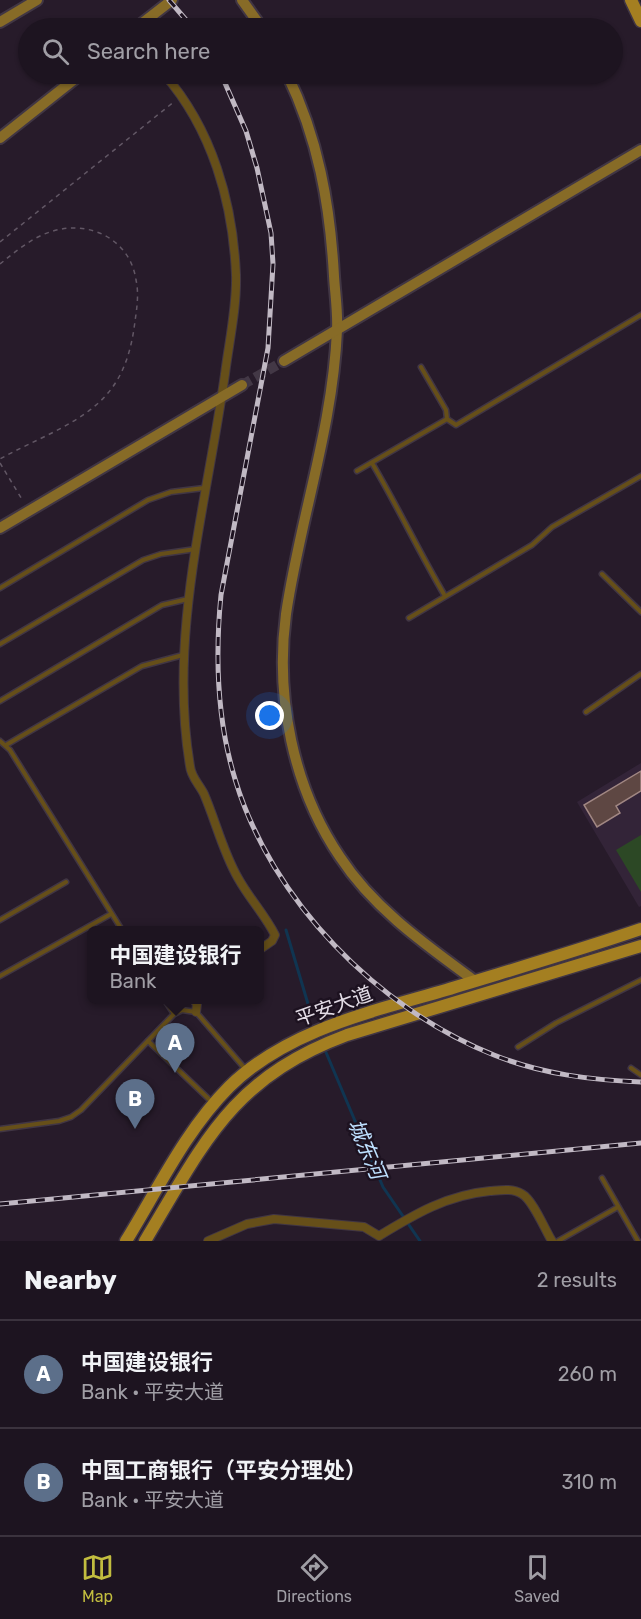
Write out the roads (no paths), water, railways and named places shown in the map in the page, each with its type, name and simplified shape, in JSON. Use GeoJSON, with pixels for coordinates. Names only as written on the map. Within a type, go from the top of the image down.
{"type":"FeatureCollection","features":[{"type":"Feature","properties":{"kind":"main road"},"geometry":{"type":"LineString","coordinates":[[631,0],[641,21]]}},
{"type":"Feature","properties":{"kind":"main road","name":"平安大道"},"geometry":{"type":"LineString","coordinates":[[126,1241],[189,1137],[213,1103],[247,1071],[299,1039],[334,1024],[641,929]]}},
{"type":"Feature","properties":{"kind":"main road","name":"平安大道"},"geometry":{"type":"LineString","coordinates":[[145,1241],[220,1121],[237,1101],[284,1064],[305,1051],[347,1035],[641,946]]}},
{"type":"Feature","properties":{"kind":"street"},"geometry":{"type":"LineString","coordinates":[[148,18],[171,0]]}},
{"type":"Feature","properties":{"kind":"street"},"geometry":{"type":"LineString","coordinates":[[242,0],[255,18]]}},
{"type":"Feature","properties":{"kind":"street"},"geometry":{"type":"LineString","coordinates":[[0,13],[34,2]]}},
{"type":"Feature","properties":{"kind":"street"},"geometry":{"type":"LineString","coordinates":[[0,22],[34,2]]}},
{"type":"Feature","properties":{"kind":"street"},"geometry":{"type":"LineString","coordinates":[[0,138],[68,84]]}},
{"type":"Feature","properties":{"kind":"street"},"geometry":{"type":"LineString","coordinates":[[173,84],[182,95],[209,144],[225,196],[236,276],[222,397],[196,549],[183,655],[191,772],[203,793],[237,878],[275,935],[272,942],[264,947]]}},
{"type":"Feature","properties":{"kind":"street"},"geometry":{"type":"LineString","coordinates":[[292,84],[306,116],[323,175],[332,233],[338,330],[317,466],[286,615],[283,678],[289,732],[308,798],[328,838],[351,873],[404,927],[475,981]]}},
{"type":"Feature","properties":{"kind":"street"},"geometry":{"type":"LineString","coordinates":[[284,360],[641,150]]}},
{"type":"Feature","properties":{"kind":"street"},"geometry":{"type":"LineString","coordinates":[[0,528],[242,384]]}},
{"type":"Feature","properties":{"kind":"street"},"geometry":{"type":"LineString","coordinates":[[196,1012],[197,1004]]}},
{"type":"Feature","properties":{"kind":"street"},"geometry":{"type":"LineString","coordinates":[[208,1241],[262,1220],[364,1227],[380,1236],[409,1218],[451,1198],[488,1191],[514,1191],[527,1197],[552,1241]]}},
{"type":"Feature","properties":{"kind":"lane"},"geometry":{"type":"LineString","coordinates":[[421,367],[446,410],[447,419],[456,425],[641,315]]}},
{"type":"Feature","properties":{"kind":"lane"},"geometry":{"type":"LineString","coordinates":[[357,471],[447,419]]}},
{"type":"Feature","properties":{"kind":"lane"},"geometry":{"type":"LineString","coordinates":[[372,463],[398,507],[415,546],[446,596]]}},
{"type":"Feature","properties":{"kind":"lane"},"geometry":{"type":"LineString","coordinates":[[409,618],[532,545],[552,527],[641,476]]}},
{"type":"Feature","properties":{"kind":"lane"},"geometry":{"type":"LineString","coordinates":[[0,588],[148,500],[171,492],[207,487]]}},
{"type":"Feature","properties":{"kind":"lane"},"geometry":{"type":"LineString","coordinates":[[0,644],[143,560],[161,554],[196,549]]}},
{"type":"Feature","properties":{"kind":"lane"},"geometry":{"type":"LineString","coordinates":[[602,574],[641,612]]}},
{"type":"Feature","properties":{"kind":"lane"},"geometry":{"type":"LineString","coordinates":[[0,701],[162,605],[189,598]]}},
{"type":"Feature","properties":{"kind":"lane"},"geometry":{"type":"LineString","coordinates":[[6,745],[142,666],[183,655]]}},
{"type":"Feature","properties":{"kind":"lane"},"geometry":{"type":"LineString","coordinates":[[586,712],[641,674]]}},
{"type":"Feature","properties":{"kind":"lane"},"geometry":{"type":"LineString","coordinates":[[0,741],[6,745],[119,926]]}},
{"type":"Feature","properties":{"kind":"lane"},"geometry":{"type":"LineString","coordinates":[[0,920],[66,882]]}},
{"type":"Feature","properties":{"kind":"lane"},"geometry":{"type":"LineString","coordinates":[[90,926],[111,914]]}},
{"type":"Feature","properties":{"kind":"lane"},"geometry":{"type":"LineString","coordinates":[[0,976],[87,927]]}},
{"type":"Feature","properties":{"kind":"lane"},"geometry":{"type":"LineString","coordinates":[[518,1047],[556,1023],[641,980]]}},
{"type":"Feature","properties":{"kind":"lane"},"geometry":{"type":"LineString","coordinates":[[168,1004],[174,1014]]}},
{"type":"Feature","properties":{"kind":"lane"},"geometry":{"type":"LineString","coordinates":[[0,1129],[71,1117],[174,1014],[182,1010],[196,1012],[247,1071]]}},
{"type":"Feature","properties":{"kind":"lane"},"geometry":{"type":"LineString","coordinates":[[148,1041],[213,1103]]}},
{"type":"Feature","properties":{"kind":"lane"},"geometry":{"type":"LineString","coordinates":[[631,1068],[641,1075]]}},
{"type":"Feature","properties":{"kind":"lane"},"geometry":{"type":"LineString","coordinates":[[602,1178],[638,1241]]}},
{"type":"Feature","properties":{"kind":"lane"},"geometry":{"type":"LineString","coordinates":[[558,1241],[618,1207]]}},
{"type":"Feature","properties":{"kind":"waterway","name":"城东河"},"geometry":{"type":"LineString","coordinates":[[286,930],[311,1014]]}},
{"type":"Feature","properties":{"kind":"waterway","name":"城东河"},"geometry":{"type":"LineString","coordinates":[[325,1050],[383,1187],[420,1241]]}},
{"type":"Feature","properties":{"kind":"tunnel"},"geometry":{"type":"LineString","coordinates":[[242,385],[284,361]]}},
{"type":"Feature","properties":{"kind":"railway"},"geometry":{"type":"LineString","coordinates":[[169,0],[184,18]]}},
{"type":"Feature","properties":{"kind":"railway"},"geometry":{"type":"LineString","coordinates":[[225,84],[246,131],[257,168],[271,233],[273,264],[268,348],[221,595],[218,641],[219,688],[224,734],[235,779],[252,824],[274,867],[302,907],[334,945],[371,979],[410,1009],[451,1035],[512,1062],[566,1075],[641,1082]]}},
{"type":"Feature","properties":{"kind":"railway"},"geometry":{"type":"LineString","coordinates":[[0,1204],[641,1143]]}},
{"type":"Feature","properties":{"kind":"place","name":"中国建设银行"},"geometry":{"type":"Point","coordinates":[175,1073]}},
{"type":"Feature","properties":{"kind":"place","name":"中国工商银行（平安分理处）"},"geometry":{"type":"Point","coordinates":[135,1129]}}]}
